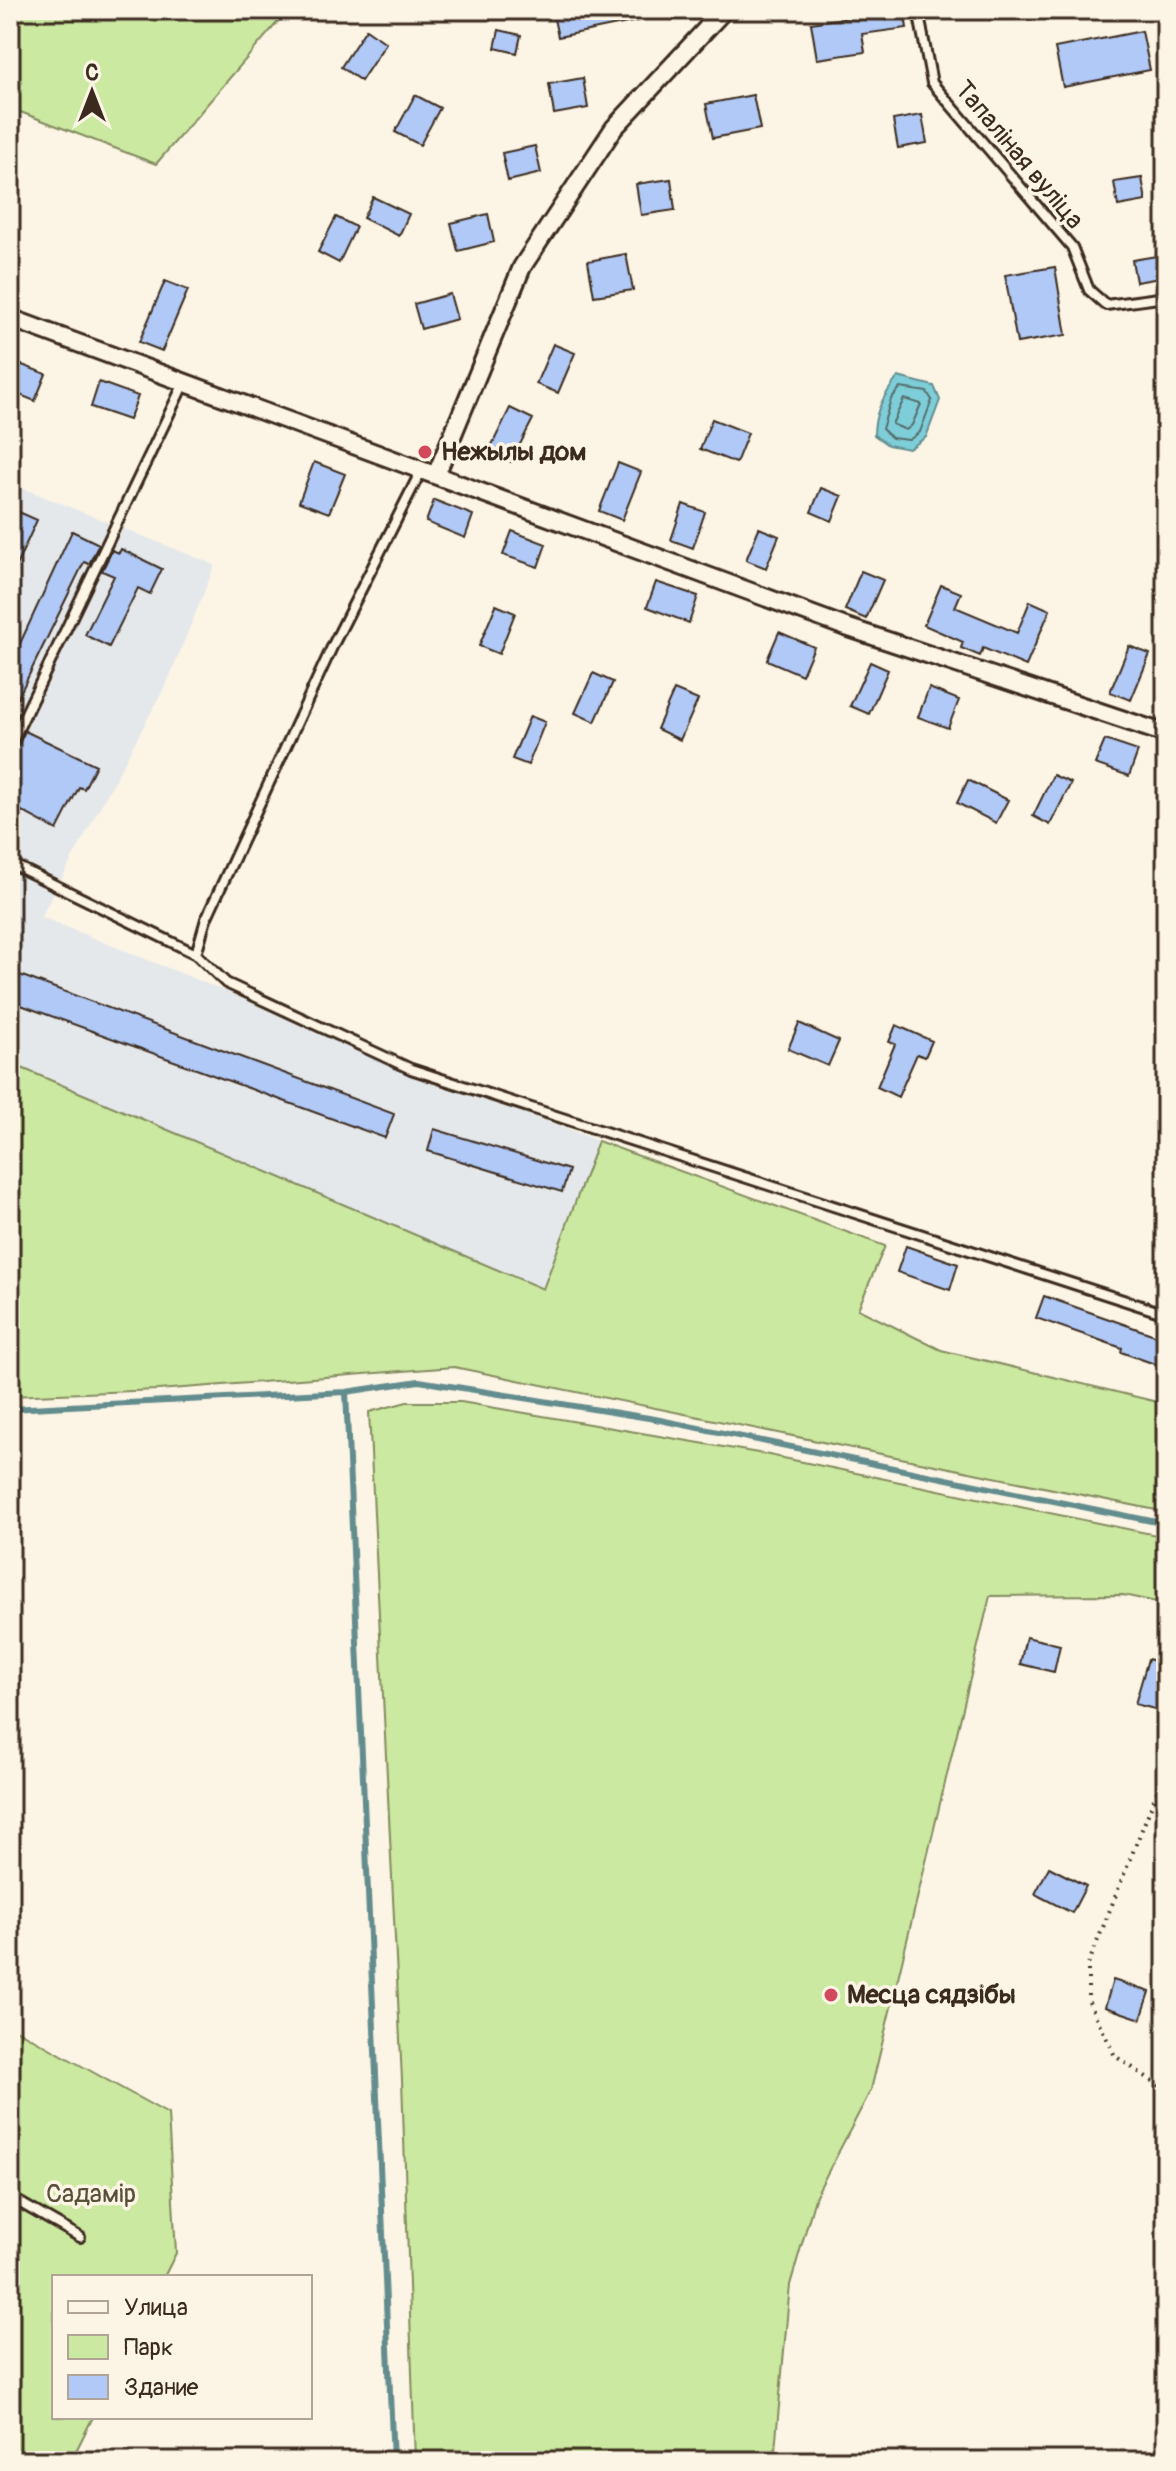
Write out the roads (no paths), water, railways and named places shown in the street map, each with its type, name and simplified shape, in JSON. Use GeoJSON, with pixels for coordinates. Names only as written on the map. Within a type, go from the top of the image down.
{"type":"FeatureCollection","features":[{"type":"Feature","properties":{"kind":"street"},"geometry":{"type":"LineString","coordinates":[[428,473],[522,267],[614,128],[704,16],[724,10]]}},
{"type":"Feature","properties":{"kind":"street"},"geometry":{"type":"LineString","coordinates":[[10,318],[843,626],[1166,734]]}},
{"type":"Feature","properties":{"kind":"lane","name":"Тапаліная вуліца"},"geometry":{"type":"LineString","coordinates":[[918,10],[932,83],[1072,247],[1089,290],[1106,305],[1166,297]]}},
{"type":"Feature","properties":{"kind":"lane"},"geometry":{"type":"LineString","coordinates":[[10,746],[184,383]]}},
{"type":"Feature","properties":{"kind":"lane"},"geometry":{"type":"LineString","coordinates":[[196,954],[206,919],[333,645],[428,473]]}},
{"type":"Feature","properties":{"kind":"lane"},"geometry":{"type":"LineString","coordinates":[[10,863],[196,954],[226,983],[411,1069],[1166,1314]]}},
{"type":"Feature","properties":{"kind":"lane"},"geometry":{"type":"LineString","coordinates":[[10,2197],[80,2237]]}},
{"type":"Feature","properties":{"kind":"water"},"geometry":{"type":"Polygon","coordinates":[[[898,377],[934,386],[940,400],[926,437],[909,449],[888,445],[874,435],[881,404],[898,377]]]}},
{"type":"Feature","properties":{"kind":"waterway"},"geometry":{"type":"LineString","coordinates":[[10,1409],[346,1392],[419,1381],[655,1419],[1166,1524]]}},
{"type":"Feature","properties":{"kind":"waterway"},"geometry":{"type":"LineString","coordinates":[[346,1392],[393,2461]]}},
{"type":"Feature","properties":{"kind":"place","name":"Нежылы дом"},"geometry":{"type":"Point","coordinates":[425,452]}},
{"type":"Feature","properties":{"kind":"place","name":"Месца сядзібы"},"geometry":{"type":"Point","coordinates":[831,1995]}},
{"type":"Feature","properties":{"kind":"park label","name":"Садамір"},"geometry":{"type":"Point","coordinates":[91,2194]}}]}
